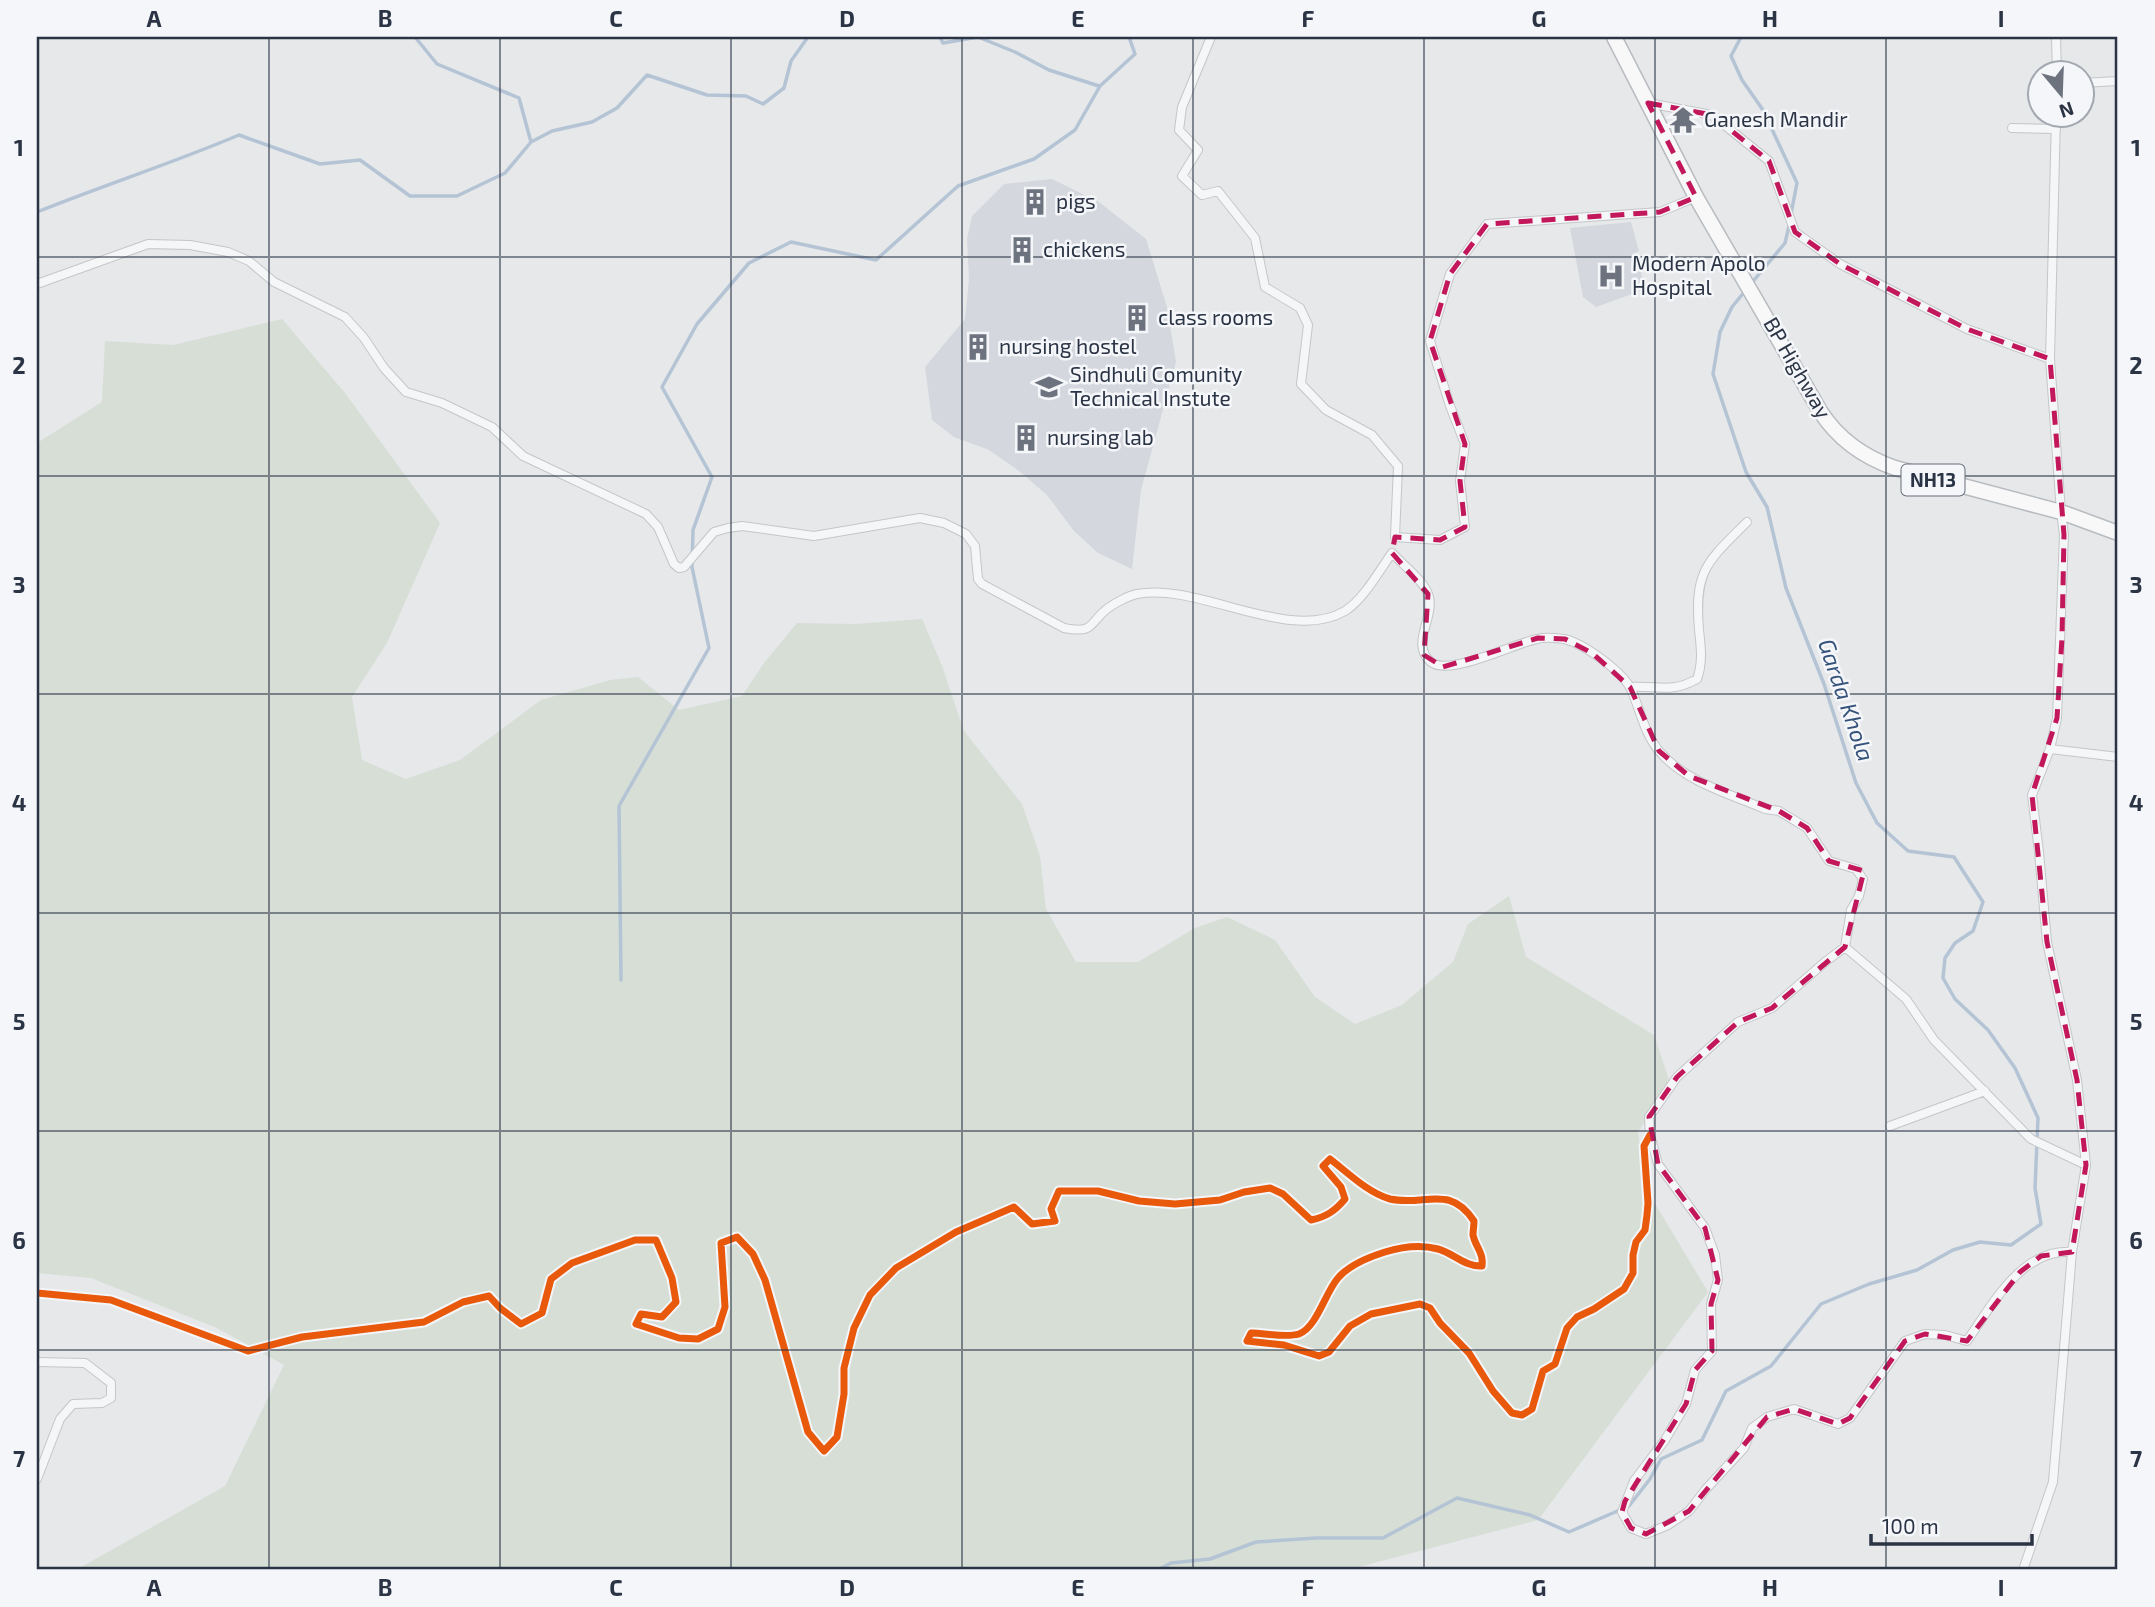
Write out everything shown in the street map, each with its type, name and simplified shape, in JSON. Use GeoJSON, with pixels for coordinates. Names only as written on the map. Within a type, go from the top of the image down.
{"type":"FeatureCollection","features":[{"type":"Feature","properties":{"kind":"highway","name":"BP Highway"},"geometry":{"type":"LineString","coordinates":[[1614,37],[1696,197],[1828,424],[1849,445],[1878,462],[1962,488],[2061,512],[2118,533]]}},
{"type":"Feature","properties":{"kind":"street"},"geometry":{"type":"LineString","coordinates":[[37,284],[148,244],[190,245],[228,252],[249,261],[274,282],[345,317],[364,338],[383,369],[406,392],[442,403],[492,427],[523,456],[646,513],[658,527],[674,564],[679,568],[684,567],[714,532],[728,528],[742,526],[814,536],[920,518],[944,523],[966,534],[975,546],[978,579],[982,584],[1064,628],[1089,628],[1107,608],[1135,594],[1174,593],[1296,621],[1328,618],[1347,610],[1392,553],[1398,466],[1372,435],[1326,410],[1301,384],[1308,325],[1300,308],[1265,287],[1255,237],[1218,191],[1202,195],[1182,176],[1198,150],[1179,130],[1182,107],[1211,37]]}},
{"type":"Feature","properties":{"kind":"street"},"geometry":{"type":"LineString","coordinates":[[2056,37],[2057,60]]}},
{"type":"Feature","properties":{"kind":"street"},"geometry":{"type":"LineString","coordinates":[[2096,82],[2118,81]]}},
{"type":"Feature","properties":{"kind":"street"},"geometry":{"type":"LineString","coordinates":[[1648,103],[1712,115],[1769,161],[1795,232],[1840,264],[1967,329],[2050,359]]}},
{"type":"Feature","properties":{"kind":"street"},"geometry":{"type":"LineString","coordinates":[[2012,128],[2025,128]]}},
{"type":"Feature","properties":{"kind":"street"},"geometry":{"type":"LineString","coordinates":[[2023,1570],[2053,1482],[2072,1252],[2086,1164],[2077,1080],[2047,942],[2032,795],[2050,749],[2057,718],[2062,638],[2064,535],[2050,359],[2056,130]]}},
{"type":"Feature","properties":{"kind":"street"},"geometry":{"type":"LineString","coordinates":[[1395,537],[1440,540],[1465,527],[1460,481],[1465,444],[1430,341],[1450,274],[1487,224],[1660,212],[1696,197]]}},
{"type":"Feature","properties":{"kind":"street"},"geometry":{"type":"LineString","coordinates":[[1630,687],[1647,685],[1674,689],[1697,679],[1701,650],[1697,597],[1703,575],[1712,557],[1747,522]]}},
{"type":"Feature","properties":{"kind":"street"},"geometry":{"type":"LineString","coordinates":[[1392,553],[1428,594],[1430,609],[1422,642],[1424,654],[1433,664],[1443,667],[1464,663],[1538,638],[1565,639],[1592,653],[1618,673],[1630,687],[1641,718],[1659,751],[1689,776],[1765,809],[1779,811],[1807,828],[1829,861],[1856,869],[1863,879],[1859,896],[1851,910],[1845,947],[1772,1008],[1738,1022],[1677,1077],[1650,1117],[1650,1135],[1658,1164],[1705,1228],[1716,1255],[1718,1280],[1711,1304],[1712,1351],[1695,1370],[1685,1404],[1665,1440],[1633,1481],[1622,1513],[1631,1528],[1646,1534],[1668,1525],[1689,1511],[1744,1448],[1752,1428],[1767,1417],[1794,1409],[1838,1424],[1850,1418],[1905,1341],[1925,1334],[1945,1335],[1967,1341],[2020,1272],[2041,1256],[2058,1251],[2072,1252]]}},
{"type":"Feature","properties":{"kind":"street"},"geometry":{"type":"LineString","coordinates":[[2050,749],[2118,757]]}},
{"type":"Feature","properties":{"kind":"street"},"geometry":{"type":"LineString","coordinates":[[1845,947],[1906,999],[1934,1040],[2031,1139],[2086,1164]]}},
{"type":"Feature","properties":{"kind":"street"},"geometry":{"type":"LineString","coordinates":[[1890,1126],[1985,1091]]}},
{"type":"Feature","properties":{"kind":"street"},"geometry":{"type":"LineString","coordinates":[[37,1293],[111,1300],[248,1351],[302,1337],[424,1322],[463,1302],[489,1296],[521,1324],[542,1313],[551,1279],[572,1263],[635,1240],[656,1240],[672,1278],[676,1302],[662,1317],[641,1314],[636,1324],[679,1338],[698,1339],[719,1329],[724,1307],[721,1243],[737,1237],[753,1254],[765,1280],[808,1432],[824,1451],[837,1437],[844,1394],[844,1368],[854,1328],[870,1295],[897,1268],[956,1232],[1014,1207],[1032,1224],[1055,1221],[1051,1209],[1059,1191],[1098,1191],[1139,1201],[1175,1204],[1220,1200],[1244,1192],[1270,1188],[1283,1194],[1311,1220],[1324,1217],[1345,1199],[1341,1187],[1323,1166],[1330,1159],[1390,1199],[1442,1199],[1459,1203],[1474,1222],[1473,1238],[1483,1259],[1482,1266],[1472,1266],[1438,1249],[1412,1246],[1385,1252],[1364,1260],[1340,1275],[1325,1297],[1311,1326],[1305,1330],[1288,1335],[1251,1334],[1247,1341],[1284,1345],[1319,1356],[1329,1352],[1350,1326],[1371,1314],[1420,1304],[1430,1308],[1469,1353],[1493,1391],[1512,1413],[1522,1415],[1532,1409],[1544,1371],[1555,1364],[1567,1328],[1577,1317],[1594,1310],[1624,1289],[1633,1273],[1636,1242],[1645,1230],[1647,1215],[1644,1146],[1650,1135]]}},
{"type":"Feature","properties":{"kind":"street"},"geometry":{"type":"LineString","coordinates":[[37,1362],[85,1363],[111,1383],[111,1398],[102,1403],[74,1404],[60,1419],[37,1479]]}},
{"type":"Feature","properties":{"kind":"highlighted area"},"geometry":{"type":"Polygon","coordinates":[[[1648,103],[1712,115],[1769,161],[1795,232],[1840,264],[1967,329],[2050,359],[2064,535],[2062,638],[2057,718],[2032,795],[2047,942],[2077,1080],[2086,1165],[2072,1252],[2041,1256],[2020,1272],[1967,1341],[1925,1334],[1905,1341],[1850,1418],[1838,1424],[1794,1409],[1767,1417],[1689,1511],[1646,1534],[1631,1528],[1622,1512],[1625,1501],[1686,1404],[1695,1370],[1712,1351],[1711,1304],[1718,1280],[1705,1228],[1658,1164],[1649,1117],[1677,1077],[1738,1022],[1772,1008],[1845,947],[1864,871],[1829,861],[1807,828],[1779,811],[1689,776],[1659,751],[1630,687],[1592,653],[1565,639],[1538,638],[1443,667],[1424,655],[1428,594],[1392,553],[1395,537],[1440,540],[1465,527],[1460,481],[1465,444],[1430,341],[1450,274],[1487,224],[1660,212],[1696,197],[1648,103]]]}},
{"type":"Feature","properties":{"kind":"shaded area","name":"Sindhuli Comunity Technical Instute"},"geometry":{"type":"Polygon","coordinates":[[[1052,179],[1099,202],[1146,239],[1167,307],[1176,362],[1141,490],[1132,569],[1098,553],[1074,531],[1047,495],[1019,471],[989,450],[954,437],[932,420],[925,367],[965,319],[969,279],[967,239],[972,216],[1004,184],[1052,179]]]}},
{"type":"Feature","properties":{"kind":"shaded area","name":"Modern Apolo Hospital"},"geometry":{"type":"Polygon","coordinates":[[[1631,222],[1639,251],[1635,253],[1646,289],[1596,307],[1583,297],[1570,228],[1631,222]]]}},
{"type":"Feature","properties":{"kind":"shaded area"},"geometry":{"type":"Polygon","coordinates":[[[282,319],[345,393],[440,523],[387,643],[352,697],[362,760],[406,779],[460,760],[541,700],[610,680],[638,677],[679,710],[742,696],[764,663],[797,623],[855,624],[922,619],[942,666],[964,731],[1022,804],[1040,856],[1046,909],[1076,962],[1138,962],[1195,928],[1227,917],[1275,940],[1315,997],[1355,1024],[1402,1005],[1453,962],[1468,924],[1509,896],[1526,957],[1654,1035],[1670,1083],[1638,1132],[1644,1185],[1708,1292],[1538,1520],[1347,1570],[76,1570],[225,1486],[284,1365],[217,1328],[91,1278],[37,1273],[37,443],[102,402],[105,341],[173,345],[282,319]]]}},
{"type":"Feature","properties":{"kind":"waterway"},"geometry":{"type":"LineString","coordinates":[[415,37],[437,64],[519,98],[531,142],[552,131],[592,122],[617,108],[647,75],[707,95],[746,96],[763,104],[784,88],[791,61],[808,37]]}},
{"type":"Feature","properties":{"kind":"waterway"},"geometry":{"type":"LineString","coordinates":[[940,37],[943,43],[978,37],[1049,70],[1099,86]]}},
{"type":"Feature","properties":{"kind":"waterway"},"geometry":{"type":"LineString","coordinates":[[621,980],[619,806],[709,648],[692,567],[693,530],[712,477],[662,387],[697,324],[749,263],[791,242],[876,260],[958,186],[1034,159],[1075,130],[1100,86],[1135,54],[1129,37]]}},
{"type":"Feature","properties":{"kind":"waterway","name":"Garda Khola"},"geometry":{"type":"LineString","coordinates":[[1741,37],[1731,56],[1742,80],[1763,110],[1797,183],[1791,214]]}},
{"type":"Feature","properties":{"kind":"waterway"},"geometry":{"type":"LineString","coordinates":[[37,212],[239,135],[320,164],[360,160],[410,196],[457,196],[505,173],[531,142]]}},
{"type":"Feature","properties":{"kind":"waterway","name":"Garda Khola"},"geometry":{"type":"LineString","coordinates":[[1750,285],[1785,243],[1790,222]]}},
{"type":"Feature","properties":{"kind":"waterway","name":"Garda Khola"},"geometry":{"type":"LineString","coordinates":[[1158,1570],[1171,1563],[1210,1559],[1256,1542],[1316,1538],[1383,1538],[1457,1498],[1530,1515],[1569,1532],[1629,1506],[1650,1479],[1661,1459],[1702,1440],[1726,1391],[1771,1366],[1821,1304],[1869,1284],[1917,1270],[1953,1250],[1980,1242],[2011,1245],[2041,1224],[2035,1188],[2038,1118],[2015,1068],[1988,1030],[1955,999],[1943,978],[1945,958],[1955,943],[1973,931],[1983,902],[1954,857],[1908,851],[1877,823],[1856,783],[1824,684],[1786,588],[1767,507],[1746,472],[1713,374],[1720,332],[1732,307],[1745,291]]}},
{"type":"Feature","properties":{"kind":"cycle path"},"geometry":{"type":"LineString","coordinates":[[37,1293],[111,1300],[248,1351],[302,1337],[424,1322],[463,1302],[489,1296],[521,1324],[542,1313],[551,1279],[572,1263],[635,1240],[656,1240],[672,1278],[676,1302],[662,1317],[641,1314],[636,1324],[679,1338],[698,1339],[718,1329],[725,1307],[721,1243],[737,1237],[753,1254],[765,1280],[808,1432],[824,1451],[837,1437],[844,1394],[844,1368],[854,1328],[870,1295],[896,1268],[956,1232],[1014,1207],[1032,1224],[1055,1221],[1051,1209],[1059,1191],[1098,1191],[1139,1201],[1175,1204],[1220,1200],[1244,1192],[1270,1188],[1283,1194],[1311,1220],[1330,1213],[1345,1199],[1341,1187],[1323,1166],[1330,1159],[1366,1187],[1390,1199],[1445,1199],[1465,1209],[1474,1221],[1473,1235],[1482,1257],[1482,1266],[1470,1264],[1431,1247],[1411,1247],[1372,1256],[1348,1269],[1333,1284],[1316,1317],[1305,1330],[1288,1336],[1251,1333],[1247,1341],[1284,1345],[1319,1356],[1329,1352],[1350,1326],[1371,1314],[1420,1304],[1430,1308],[1440,1323],[1469,1353],[1493,1391],[1512,1413],[1522,1415],[1532,1409],[1543,1371],[1555,1364],[1567,1328],[1577,1317],[1624,1289],[1633,1273],[1636,1242],[1645,1230],[1647,1215],[1644,1146],[1650,1135]]}},
{"type":"Feature","properties":{"kind":"place","name":"Ganesh Mandir"},"geometry":{"type":"Point","coordinates":[1683,120]}},
{"type":"Feature","properties":{"kind":"place","name":"pigs"},"geometry":{"type":"Point","coordinates":[1035,202]}},
{"type":"Feature","properties":{"kind":"place","name":"chickens"},"geometry":{"type":"Point","coordinates":[1022,250]}},
{"type":"Feature","properties":{"kind":"place","name":"Modern Apolo Hospital"},"geometry":{"type":"Point","coordinates":[1611,276]}},
{"type":"Feature","properties":{"kind":"place","name":"class rooms"},"geometry":{"type":"Point","coordinates":[1137,318]}},
{"type":"Feature","properties":{"kind":"place","name":"nursing hostel"},"geometry":{"type":"Point","coordinates":[978,347]}},
{"type":"Feature","properties":{"kind":"place","name":"Sindhuli Comunity Technical Instute"},"geometry":{"type":"Point","coordinates":[1049,387]}},
{"type":"Feature","properties":{"kind":"place","name":"nursing lab"},"geometry":{"type":"Point","coordinates":[1026,438]}}]}
